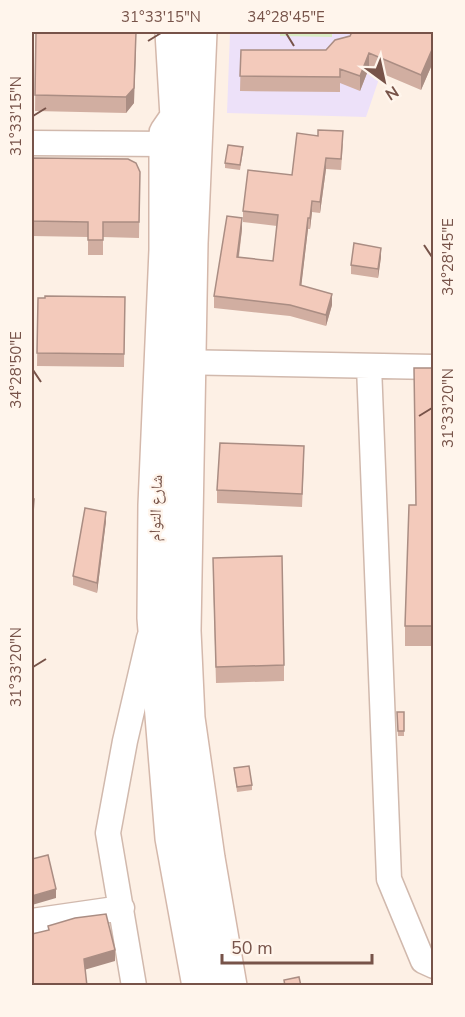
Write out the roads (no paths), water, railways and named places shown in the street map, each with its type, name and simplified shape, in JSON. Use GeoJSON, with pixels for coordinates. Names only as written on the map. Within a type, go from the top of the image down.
{"type":"FeatureCollection","features":[{"type":"Feature","properties":{"kind":"main road","name":"شارع التوام"},"geometry":{"type":"LineString","coordinates":[[172,32],[177,117],[166,134],[166,144],[184,561],[188,718],[208,858],[230,986]]}},
{"type":"Feature","properties":{"kind":"main road","name":"شارع التوام"},"geometry":{"type":"LineString","coordinates":[[199,986],[172,838],[154,618],[155,505],[190,243],[200,32]]}},
{"type":"Feature","properties":{"kind":"street"},"geometry":{"type":"LineString","coordinates":[[32,143],[166,144]]}},
{"type":"Feature","properties":{"kind":"street"},"geometry":{"type":"LineString","coordinates":[[175,362],[434,367]]}},
{"type":"Feature","properties":{"kind":"street"},"geometry":{"type":"LineString","coordinates":[[369,366],[388,879],[423,961],[434,966]]}},
{"type":"Feature","properties":{"kind":"street"},"geometry":{"type":"LineString","coordinates":[[134,986],[108,833],[125,741],[154,618]]}},
{"type":"Feature","properties":{"kind":"street"},"geometry":{"type":"LineString","coordinates":[[32,921],[122,908]]}}]}
